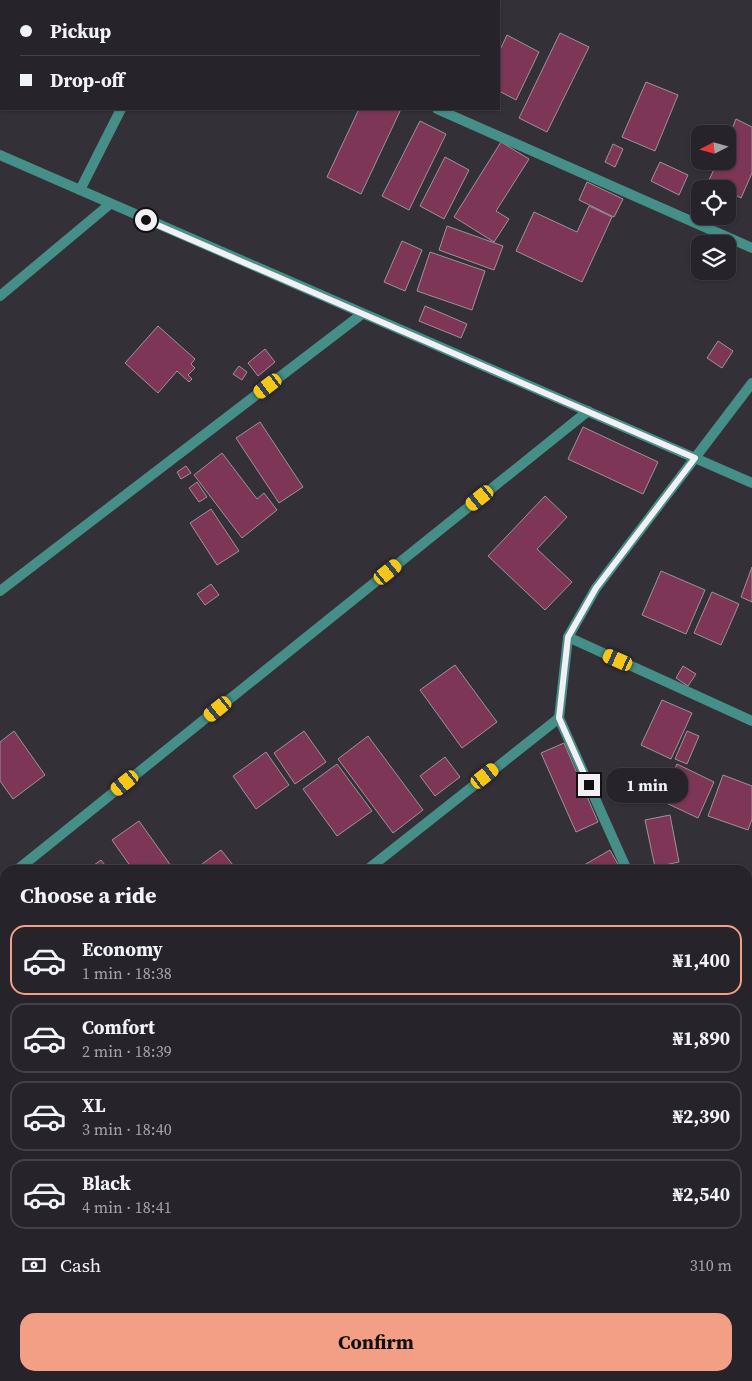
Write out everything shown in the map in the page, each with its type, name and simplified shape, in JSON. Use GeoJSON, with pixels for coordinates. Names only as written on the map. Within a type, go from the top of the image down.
{"type":"FeatureCollection","features":[{"type":"Feature","properties":{"kind":"street"},"geometry":{"type":"LineString","coordinates":[[80,190],[120,110]]}},
{"type":"Feature","properties":{"kind":"street"},"geometry":{"type":"LineString","coordinates":[[439,110],[752,248]]}},
{"type":"Feature","properties":{"kind":"street"},"geometry":{"type":"LineString","coordinates":[[0,155],[752,483]]}},
{"type":"Feature","properties":{"kind":"street"},"geometry":{"type":"LineString","coordinates":[[0,296],[110,204]]}},
{"type":"Feature","properties":{"kind":"street"},"geometry":{"type":"LineString","coordinates":[[0,591],[362,314]]}},
{"type":"Feature","properties":{"kind":"street"},"geometry":{"type":"LineString","coordinates":[[625,865],[559,718],[568,637],[596,588],[752,383]]}},
{"type":"Feature","properties":{"kind":"street"},"geometry":{"type":"LineString","coordinates":[[23,865],[588,411]]}},
{"type":"Feature","properties":{"kind":"street"},"geometry":{"type":"LineString","coordinates":[[568,637],[752,721]]}},
{"type":"Feature","properties":{"kind":"street"},"geometry":{"type":"LineString","coordinates":[[373,865],[559,718]]}},
{"type":"Feature","properties":{"kind":"building"},"geometry":{"type":"Polygon","coordinates":[[[560,33],[589,47],[547,132],[519,118],[560,33]]]}},
{"type":"Feature","properties":{"kind":"building"},"geometry":{"type":"Polygon","coordinates":[[[507,35],[539,52],[516,100],[500,92],[500,50],[507,35]]]}},
{"type":"Feature","properties":{"kind":"building"},"geometry":{"type":"Polygon","coordinates":[[[646,82],[678,95],[655,151],[622,137],[646,82]]]}},
{"type":"Feature","properties":{"kind":"building"},"geometry":{"type":"Polygon","coordinates":[[[359,110],[401,110],[361,194],[327,177],[359,110]]]}},
{"type":"Feature","properties":{"kind":"building"},"geometry":{"type":"Polygon","coordinates":[[[736,119],[752,127],[752,173],[741,198],[736,195],[736,180],[709,180],[714,170],[736,170],[736,125],[734,125],[736,119]]]}},
{"type":"Feature","properties":{"kind":"building"},"geometry":{"type":"Polygon","coordinates":[[[420,121],[446,134],[409,210],[382,196],[420,121]]]}},
{"type":"Feature","properties":{"kind":"building"},"geometry":{"type":"Polygon","coordinates":[[[501,142],[529,159],[496,211],[509,219],[494,242],[454,217],[501,142]]]}},
{"type":"Feature","properties":{"kind":"building"},"geometry":{"type":"Polygon","coordinates":[[[613,144],[623,149],[615,167],[605,162],[613,144]]]}},
{"type":"Feature","properties":{"kind":"building"},"geometry":{"type":"Polygon","coordinates":[[[445,157],[469,170],[444,219],[420,206],[445,157]]]}},
{"type":"Feature","properties":{"kind":"building"},"geometry":{"type":"Polygon","coordinates":[[[660,162],[688,175],[679,195],[651,181],[660,162]]]}},
{"type":"Feature","properties":{"kind":"building"},"geometry":{"type":"Polygon","coordinates":[[[587,182],[623,199],[614,217],[579,200],[587,182]]]}},
{"type":"Feature","properties":{"kind":"building"},"geometry":{"type":"Polygon","coordinates":[[[589,206],[612,217],[582,282],[516,251],[534,212],[577,232],[589,206]]]}},
{"type":"Feature","properties":{"kind":"building"},"geometry":{"type":"Polygon","coordinates":[[[447,226],[503,246],[494,270],[439,250],[447,226]]]}},
{"type":"Feature","properties":{"kind":"building"},"geometry":{"type":"Polygon","coordinates":[[[402,241],[422,250],[405,291],[384,282],[402,241]]]}},
{"type":"Feature","properties":{"kind":"building"},"geometry":{"type":"Polygon","coordinates":[[[430,252],[485,271],[472,310],[417,291],[430,252]]]}},
{"type":"Feature","properties":{"kind":"building"},"geometry":{"type":"Polygon","coordinates":[[[425,306],[467,324],[461,338],[419,321],[425,306]]]}},
{"type":"Feature","properties":{"kind":"building"},"geometry":{"type":"Polygon","coordinates":[[[158,326],[195,359],[191,364],[195,368],[188,375],[192,379],[189,382],[177,371],[158,393],[125,363],[158,326]]]}},
{"type":"Feature","properties":{"kind":"building"},"geometry":{"type":"Polygon","coordinates":[[[718,341],[733,351],[722,368],[707,358],[718,341]]]}},
{"type":"Feature","properties":{"kind":"building"},"geometry":{"type":"Polygon","coordinates":[[[265,349],[275,362],[258,376],[248,363],[265,349]]]}},
{"type":"Feature","properties":{"kind":"building"},"geometry":{"type":"Polygon","coordinates":[[[239,366],[247,372],[242,380],[233,374],[239,366]]]}},
{"type":"Feature","properties":{"kind":"building"},"geometry":{"type":"Polygon","coordinates":[[[260,422],[303,487],[279,503],[236,438],[260,422]]]}},
{"type":"Feature","properties":{"kind":"building"},"geometry":{"type":"Polygon","coordinates":[[[583,427],[658,462],[643,494],[568,459],[583,427]]]}},
{"type":"Feature","properties":{"kind":"building"},"geometry":{"type":"Polygon","coordinates":[[[222,453],[257,499],[264,493],[277,510],[242,538],[194,475],[222,453]]]}},
{"type":"Feature","properties":{"kind":"building"},"geometry":{"type":"Polygon","coordinates":[[[186,466],[191,473],[181,479],[177,472],[186,466]]]}},
{"type":"Feature","properties":{"kind":"building"},"geometry":{"type":"Polygon","coordinates":[[[197,482],[207,497],[199,502],[189,488],[197,482]]]}},
{"type":"Feature","properties":{"kind":"building"},"geometry":{"type":"Polygon","coordinates":[[[545,496],[567,517],[537,549],[572,582],[545,610],[488,556],[545,496]]]}},
{"type":"Feature","properties":{"kind":"building"},"geometry":{"type":"Polygon","coordinates":[[[211,509],[239,551],[217,565],[190,523],[211,509]]]}},
{"type":"Feature","properties":{"kind":"building"},"geometry":{"type":"Polygon","coordinates":[[[752,567],[752,602],[741,597],[752,567]]]}},
{"type":"Feature","properties":{"kind":"building"},"geometry":{"type":"Polygon","coordinates":[[[661,571],[705,590],[686,634],[642,615],[661,571]]]}},
{"type":"Feature","properties":{"kind":"building"},"geometry":{"type":"Polygon","coordinates":[[[211,584],[219,595],[205,605],[197,594],[211,584]]]}},
{"type":"Feature","properties":{"kind":"building"},"geometry":{"type":"Polygon","coordinates":[[[712,592],[739,604],[721,645],[694,633],[712,592]]]}},
{"type":"Feature","properties":{"kind":"building"},"geometry":{"type":"Polygon","coordinates":[[[455,665],[497,722],[462,748],[420,690],[455,665]]]}},
{"type":"Feature","properties":{"kind":"building"},"geometry":{"type":"Polygon","coordinates":[[[683,666],[696,674],[688,686],[676,678],[683,666]]]}},
{"type":"Feature","properties":{"kind":"building"},"geometry":{"type":"Polygon","coordinates":[[[662,700],[692,713],[671,759],[641,745],[662,700]]]}},
{"type":"Feature","properties":{"kind":"building"},"geometry":{"type":"Polygon","coordinates":[[[14,731],[45,775],[13,799],[0,781],[0,742],[14,731]]]}},
{"type":"Feature","properties":{"kind":"building"},"geometry":{"type":"Polygon","coordinates":[[[304,731],[326,762],[295,784],[274,753],[304,731]]]}},
{"type":"Feature","properties":{"kind":"building"},"geometry":{"type":"Polygon","coordinates":[[[687,731],[699,736],[687,764],[675,759],[687,731]]]}},
{"type":"Feature","properties":{"kind":"building"},"geometry":{"type":"Polygon","coordinates":[[[368,736],[423,810],[393,833],[338,759],[368,736]]]}},
{"type":"Feature","properties":{"kind":"building"},"geometry":{"type":"Polygon","coordinates":[[[564,743],[598,822],[576,832],[541,753],[564,743]]]}},
{"type":"Feature","properties":{"kind":"building"},"geometry":{"type":"Polygon","coordinates":[[[266,752],[289,785],[256,809],[233,776],[266,752]]]}},
{"type":"Feature","properties":{"kind":"building"},"geometry":{"type":"Polygon","coordinates":[[[445,757],[460,777],[435,796],[420,776],[445,757]]]}},
{"type":"Feature","properties":{"kind":"building"},"geometry":{"type":"Polygon","coordinates":[[[337,764],[372,811],[337,836],[303,789],[337,764]]]}},
{"type":"Feature","properties":{"kind":"building"},"geometry":{"type":"Polygon","coordinates":[[[677,764],[714,782],[698,818],[660,800],[677,764]]]}},
{"type":"Feature","properties":{"kind":"building"},"geometry":{"type":"Polygon","coordinates":[[[723,775],[752,786],[752,819],[748,830],[708,816],[723,775]]]}},
{"type":"Feature","properties":{"kind":"building"},"geometry":{"type":"Polygon","coordinates":[[[670,815],[679,862],[655,865],[645,820],[670,815]]]}},
{"type":"Feature","properties":{"kind":"building"},"geometry":{"type":"Polygon","coordinates":[[[139,821],[170,865],[130,865],[112,840],[139,821]]]}},
{"type":"Feature","properties":{"kind":"building"},"geometry":{"type":"Polygon","coordinates":[[[221,850],[233,865],[201,865],[221,850]]]}},
{"type":"Feature","properties":{"kind":"building"},"geometry":{"type":"Polygon","coordinates":[[[610,850],[618,865],[584,865],[610,850]]]}},
{"type":"Feature","properties":{"kind":"building"},"geometry":{"type":"Polygon","coordinates":[[[101,860],[105,865],[94,865],[101,860]]]}},
{"type":"Feature","properties":{"kind":"route"},"geometry":{"type":"LineString","coordinates":[[146,220],[695,458],[596,588],[568,637],[559,718],[589,785]]}}]}
